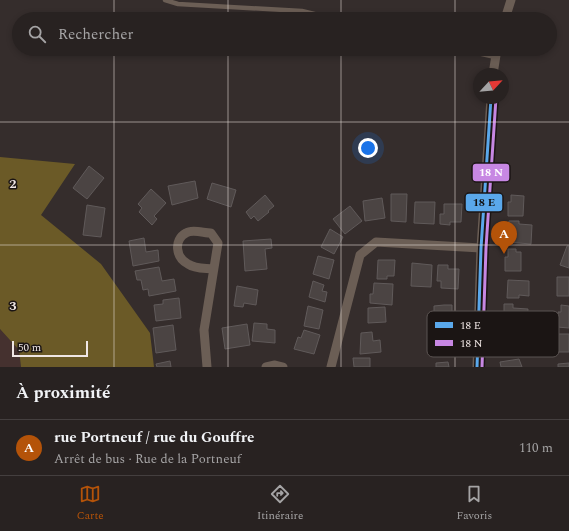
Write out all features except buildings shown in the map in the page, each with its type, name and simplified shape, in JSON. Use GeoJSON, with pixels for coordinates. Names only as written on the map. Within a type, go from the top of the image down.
{"type":"FeatureCollection","features":[{"type":"Feature","properties":{"kind":"street"},"geometry":{"type":"LineString","coordinates":[[507,12],[511,0]]}},
{"type":"Feature","properties":{"kind":"street"},"geometry":{"type":"LineString","coordinates":[[494,68],[496,56]]}},
{"type":"Feature","properties":{"kind":"street"},"geometry":{"type":"LineString","coordinates":[[479,311],[481,248],[491,104]]}},
{"type":"Feature","properties":{"kind":"street"},"geometry":{"type":"LineString","coordinates":[[207,367],[204,330],[212,269],[218,243],[216,238],[211,233],[190,231],[186,233],[177,244],[178,253],[182,259],[193,267],[212,269]]}},
{"type":"Feature","properties":{"kind":"street"},"geometry":{"type":"LineString","coordinates":[[331,367],[360,256],[376,242],[481,248]]}},
{"type":"Feature","properties":{"kind":"street"},"geometry":{"type":"LineString","coordinates":[[477,357],[477,367]]}},
{"type":"Feature","properties":{"kind":"street"},"geometry":{"type":"LineString","coordinates":[[266,367],[275,365],[284,367]]}},
{"type":"Feature","properties":{"kind":"lane"},"geometry":{"type":"LineString","coordinates":[[165,0],[178,4],[306,12]]}},
{"type":"Feature","properties":{"kind":"shaded area"},"geometry":{"type":"Polygon","coordinates":[[[0,157],[75,164],[41,215],[101,264],[150,333],[154,367],[21,367],[19,350],[0,329],[0,157]]]}},
{"type":"Feature","properties":{"kind":"shaded area"},"geometry":{"type":"Polygon","coordinates":[[[0,329],[19,350],[21,367],[0,367],[0,329]]]}},
{"type":"Feature","properties":{"kind":"transit line"},"geometry":{"type":"LineString","coordinates":[[479,311],[481,248],[491,104]]}},
{"type":"Feature","properties":{"kind":"transit line"},"geometry":{"type":"LineString","coordinates":[[484,311],[486,248],[496,104]]}},
{"type":"Feature","properties":{"kind":"transit line"},"geometry":{"type":"LineString","coordinates":[[477,357],[477,367]]}},
{"type":"Feature","properties":{"kind":"transit line"},"geometry":{"type":"LineString","coordinates":[[482,357],[482,367]]}},
{"type":"Feature","properties":{"kind":"place","name":"rue Portneuf / rue du Gouffre"},"geometry":{"type":"Point","coordinates":[504,254]}}]}
